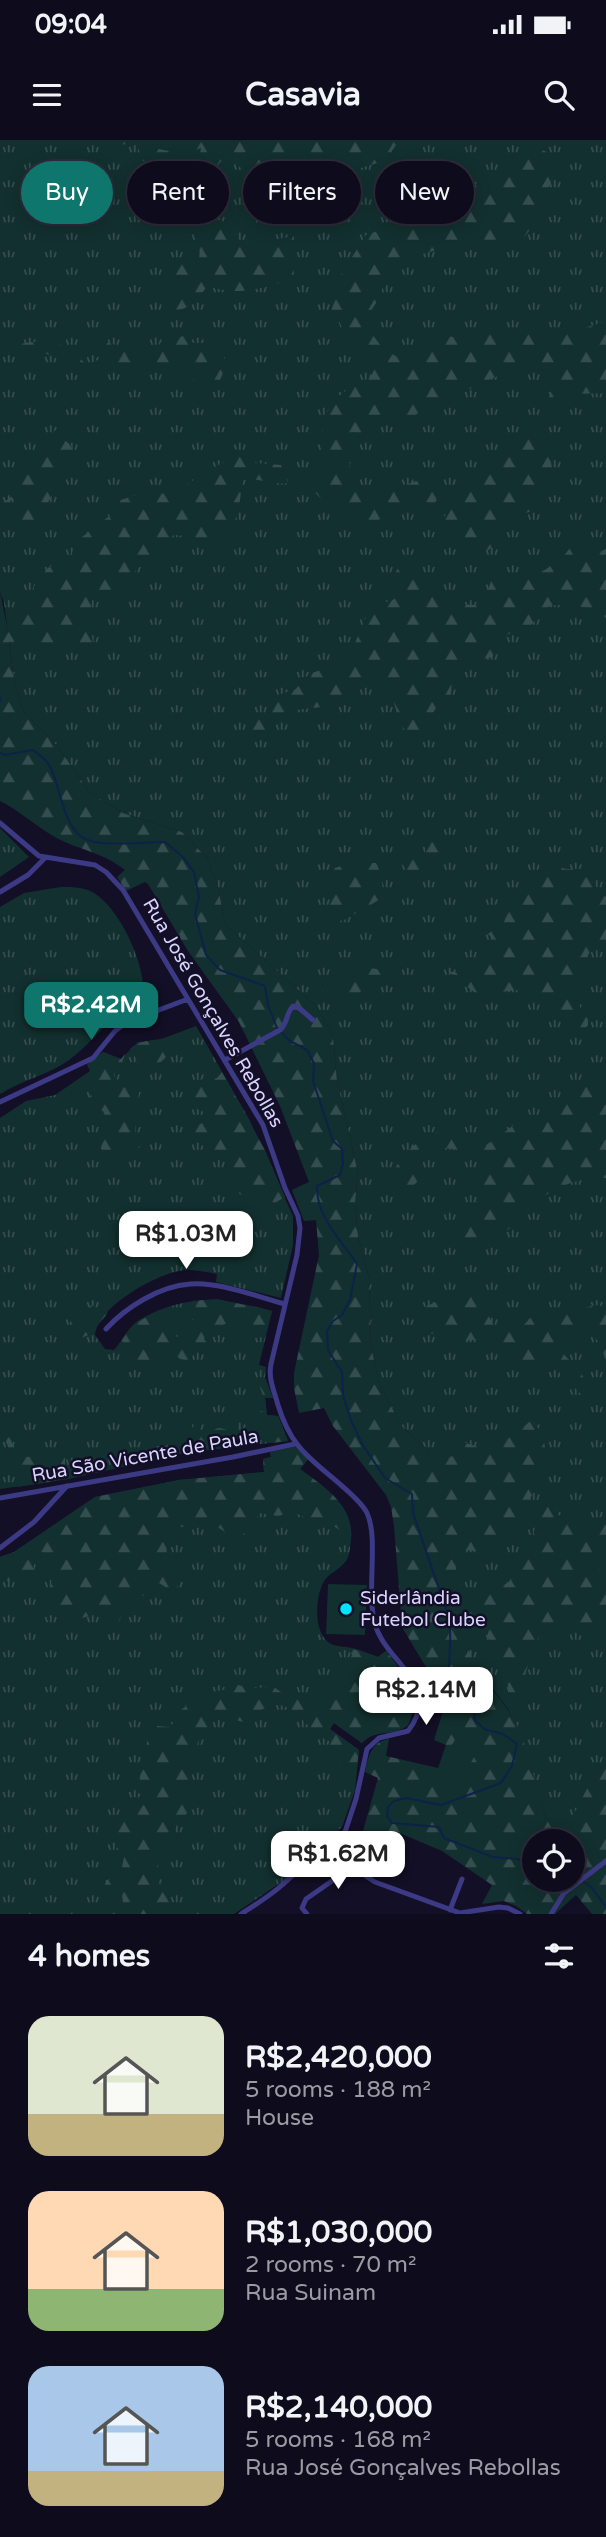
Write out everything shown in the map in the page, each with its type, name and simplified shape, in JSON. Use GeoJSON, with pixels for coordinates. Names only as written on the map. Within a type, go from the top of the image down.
{"type":"FeatureCollection","features":[{"type":"Feature","properties":{"kind":"street","name":"Rua José Gonçalves Rebollas"},"geometry":{"type":"LineString","coordinates":[[0,823],[34,853],[45,858],[98,867],[112,877],[129,899],[263,1125],[299,1221],[297,1255],[270,1377],[285,1425],[295,1444],[356,1499],[367,1513],[371,1533],[371,1591],[375,1624],[384,1642],[409,1673],[417,1692],[416,1715],[408,1731],[379,1738],[367,1749],[345,1838]]}},
{"type":"Feature","properties":{"kind":"street"},"geometry":{"type":"LineString","coordinates":[[0,892],[28,875],[45,858]]}},
{"type":"Feature","properties":{"kind":"street"},"geometry":{"type":"LineString","coordinates":[[0,1102],[93,1058],[119,1027],[127,1022],[188,999]]}},
{"type":"Feature","properties":{"kind":"street"},"geometry":{"type":"LineString","coordinates":[[225,1060],[280,1030],[285,1026],[289,1010],[293,1006],[313,1020]]}},
{"type":"Feature","properties":{"kind":"street"},"geometry":{"type":"LineString","coordinates":[[106,1329],[121,1314],[149,1298],[191,1283],[285,1304]]}},
{"type":"Feature","properties":{"kind":"street","name":"Rua São Vicente de Paula"},"geometry":{"type":"LineString","coordinates":[[0,1498],[295,1444]]}},
{"type":"Feature","properties":{"kind":"street"},"geometry":{"type":"LineString","coordinates":[[0,1548],[34,1522],[67,1485]]}},
{"type":"Feature","properties":{"kind":"street"},"geometry":{"type":"LineString","coordinates":[[241,1914],[271,1894],[334,1843],[345,1838],[347,1851],[355,1866],[369,1879]]}},
{"type":"Feature","properties":{"kind":"street"},"geometry":{"type":"LineString","coordinates":[[551,1914],[562,1895],[606,1861]]}},
{"type":"Feature","properties":{"kind":"street"},"geometry":{"type":"LineString","coordinates":[[307,1914],[302,1908],[307,1898],[355,1866]]}},
{"type":"Feature","properties":{"kind":"street"},"geometry":{"type":"LineString","coordinates":[[341,1874],[359,1875],[458,1914],[499,1907],[520,1914]]}},
{"type":"Feature","properties":{"kind":"street"},"geometry":{"type":"LineString","coordinates":[[450,1909],[463,1879]]}},
{"type":"Feature","properties":{"kind":"street"},"geometry":{"type":"LineString","coordinates":[[442,1906],[445,1914]]}},
{"type":"Feature","properties":{"kind":"green space"},"geometry":{"type":"Polygon","coordinates":[[[0,140],[606,140],[606,1842],[585,1834],[585,1829],[574,1829],[546,1818],[517,1726],[508,1709],[471,1660],[464,1627],[438,1549],[427,1449],[403,1428],[379,1384],[371,1346],[369,1278],[358,1236],[355,1203],[358,1173],[337,1081],[333,1036],[316,1006],[226,925],[217,884],[207,858],[182,832],[123,813],[90,793],[58,747],[23,711],[14,679],[4,603],[0,592],[0,140]]]}},
{"type":"Feature","properties":{"kind":"green space"},"geometry":{"type":"Polygon","coordinates":[[[121,140],[151,140],[153,148],[169,151],[168,140],[402,140],[385,161],[375,161],[375,164],[361,168],[361,161],[243,161],[243,169],[236,163],[232,148],[221,161],[196,161],[201,148],[184,161],[143,161],[136,142],[121,145],[121,140]]]}},
{"type":"Feature","properties":{"kind":"green space"},"geometry":{"type":"Polygon","coordinates":[[[540,149],[548,153],[557,168],[538,220],[524,237],[514,241],[474,240],[411,257],[395,265],[372,309],[372,334],[384,350],[398,357],[409,354],[424,341],[440,335],[467,339],[485,338],[492,332],[508,330],[566,334],[606,321],[606,393],[575,394],[557,404],[552,403],[549,398],[551,379],[545,369],[533,366],[498,376],[453,397],[432,400],[407,421],[386,416],[365,436],[353,432],[345,451],[350,464],[347,477],[356,490],[364,485],[390,491],[419,480],[434,481],[438,490],[433,506],[417,503],[405,506],[359,534],[359,528],[348,524],[341,509],[326,504],[307,484],[311,478],[324,473],[323,423],[331,405],[353,386],[370,378],[377,363],[373,357],[349,343],[338,319],[331,311],[337,295],[337,281],[366,235],[397,224],[474,224],[474,185],[521,150],[540,149]]]}},
{"type":"Feature","properties":{"kind":"green space"},"geometry":{"type":"Polygon","coordinates":[[[158,224],[228,224],[243,246],[294,236],[294,274],[275,284],[249,290],[232,291],[207,287],[192,304],[183,309],[172,309],[169,291],[174,273],[182,264],[199,258],[200,253],[192,232],[182,226],[158,224]]]}},
{"type":"Feature","properties":{"kind":"green space"},"geometry":{"type":"Polygon","coordinates":[[[190,337],[189,342],[212,344],[221,351],[224,367],[218,383],[207,387],[203,385],[189,375],[181,364],[175,376],[171,376],[160,366],[140,365],[125,369],[107,367],[78,376],[60,360],[47,354],[19,355],[0,350],[0,340],[18,345],[38,341],[53,342],[66,346],[88,365],[107,355],[104,348],[109,341],[122,349],[143,353],[157,347],[162,341],[190,337]]]}},
{"type":"Feature","properties":{"kind":"green space"},"geometry":{"type":"Polygon","coordinates":[[[58,429],[63,439],[71,445],[73,454],[59,472],[56,487],[43,512],[31,524],[19,520],[21,503],[11,500],[3,531],[0,524],[0,505],[14,495],[10,482],[0,484],[0,473],[16,470],[58,429]]]}},
{"type":"Feature","properties":{"kind":"green space"},"geometry":{"type":"Polygon","coordinates":[[[523,437],[544,443],[552,455],[543,481],[542,498],[537,507],[512,518],[490,549],[481,554],[445,541],[440,535],[440,529],[451,508],[496,451],[523,437]]]}},
{"type":"Feature","properties":{"kind":"green space"},"geometry":{"type":"Polygon","coordinates":[[[235,449],[256,463],[281,465],[288,483],[243,480],[235,520],[225,536],[206,541],[173,535],[158,564],[140,561],[123,590],[92,598],[90,615],[93,645],[64,649],[26,640],[9,642],[14,679],[23,711],[58,747],[90,793],[123,813],[182,832],[207,858],[217,884],[226,925],[316,1006],[333,1036],[337,1081],[358,1173],[355,1203],[358,1236],[369,1278],[371,1346],[379,1384],[403,1428],[427,1449],[429,1458],[434,1463],[441,1464],[445,1458],[453,1456],[455,1450],[450,1445],[457,1442],[493,1445],[509,1438],[531,1420],[541,1433],[545,1466],[539,1485],[526,1506],[522,1533],[509,1534],[484,1549],[472,1551],[456,1548],[454,1552],[457,1577],[451,1590],[457,1607],[467,1610],[475,1601],[509,1582],[546,1505],[575,1528],[586,1529],[606,1524],[606,1552],[597,1565],[606,1584],[606,1628],[597,1642],[562,1625],[550,1623],[535,1645],[522,1690],[511,1696],[497,1649],[488,1638],[488,1622],[468,1646],[477,1667],[504,1704],[521,1735],[546,1818],[565,1825],[594,1778],[606,1766],[606,1914],[592,1914],[576,1895],[555,1914],[527,1914],[504,1901],[482,1904],[492,1885],[442,1851],[402,1834],[379,1840],[359,1862],[354,1857],[349,1844],[359,1845],[378,1778],[365,1772],[371,1751],[378,1743],[389,1739],[386,1756],[438,1768],[446,1745],[434,1740],[444,1708],[436,1678],[424,1664],[402,1627],[394,1526],[386,1495],[333,1426],[324,1408],[299,1413],[294,1373],[319,1255],[316,1220],[304,1221],[292,1190],[309,1182],[280,1106],[239,1022],[188,951],[148,884],[145,882],[126,891],[117,877],[125,870],[107,859],[55,837],[0,801],[0,592],[8,631],[14,626],[37,581],[48,568],[71,554],[82,537],[112,514],[121,500],[145,492],[177,492],[203,473],[226,461],[235,449]]]}},
{"type":"Feature","properties":{"kind":"green space"},"geometry":{"type":"Polygon","coordinates":[[[598,541],[602,551],[606,549],[606,618],[580,606],[550,606],[529,627],[508,634],[492,657],[461,664],[454,673],[450,698],[436,708],[418,735],[409,733],[403,727],[389,691],[384,683],[375,679],[360,684],[321,707],[294,710],[279,723],[257,734],[248,730],[250,724],[267,712],[278,695],[296,689],[304,678],[312,673],[349,657],[373,601],[390,602],[399,595],[402,584],[395,575],[397,569],[453,600],[475,605],[485,598],[492,580],[524,578],[545,570],[563,557],[573,544],[598,541]]]}},
{"type":"Feature","properties":{"kind":"green space"},"geometry":{"type":"Polygon","coordinates":[[[0,828],[29,857],[0,877],[0,828]]]}},
{"type":"Feature","properties":{"kind":"green space"},"geometry":{"type":"Polygon","coordinates":[[[425,841],[439,844],[448,855],[445,859],[434,856],[430,858],[438,869],[434,875],[408,871],[402,864],[411,849],[425,855],[425,841]]]}},
{"type":"Feature","properties":{"kind":"green space"},"geometry":{"type":"Polygon","coordinates":[[[540,856],[563,868],[584,869],[606,897],[606,946],[592,948],[580,985],[580,1007],[588,1016],[585,1029],[574,1023],[550,1001],[532,992],[515,990],[486,998],[448,971],[461,972],[471,969],[485,951],[496,950],[498,944],[488,934],[504,922],[511,900],[507,896],[515,892],[528,878],[547,875],[547,869],[539,867],[540,856]]]}},
{"type":"Feature","properties":{"kind":"green space"},"geometry":{"type":"Polygon","coordinates":[[[360,860],[376,863],[381,875],[384,897],[344,920],[330,923],[329,903],[332,901],[322,889],[335,868],[360,860]]]}},
{"type":"Feature","properties":{"kind":"green space"},"geometry":{"type":"Polygon","coordinates":[[[61,887],[90,891],[113,911],[136,954],[143,995],[120,1012],[69,1060],[0,1094],[0,907],[24,893],[61,887]]]}},
{"type":"Feature","properties":{"kind":"green space"},"geometry":{"type":"Polygon","coordinates":[[[362,961],[370,968],[383,970],[383,975],[358,994],[348,998],[337,994],[331,988],[321,994],[329,983],[362,961]]]}},
{"type":"Feature","properties":{"kind":"green space"},"geometry":{"type":"Polygon","coordinates":[[[196,1026],[249,1119],[293,1216],[293,1245],[281,1298],[216,1282],[217,1274],[179,1271],[155,1279],[128,1294],[106,1314],[98,1324],[95,1335],[105,1349],[114,1350],[139,1320],[188,1302],[220,1301],[272,1311],[259,1365],[266,1367],[265,1377],[273,1398],[265,1398],[267,1415],[278,1416],[288,1441],[190,1452],[69,1479],[0,1489],[0,1118],[26,1101],[55,1095],[90,1071],[87,1064],[103,1052],[121,1059],[138,1042],[159,1040],[196,1026]]]}},
{"type":"Feature","properties":{"kind":"green space"},"geometry":{"type":"Polygon","coordinates":[[[171,1036],[166,1043],[168,1053],[164,1060],[153,1067],[142,1068],[130,1049],[139,1043],[171,1036]]]}},
{"type":"Feature","properties":{"kind":"green space"},"geometry":{"type":"Polygon","coordinates":[[[103,1052],[121,1059],[125,1054],[122,1063],[115,1067],[114,1076],[139,1092],[135,1131],[140,1148],[132,1148],[125,1154],[108,1154],[101,1149],[108,1123],[103,1111],[92,1107],[89,1101],[92,1088],[87,1064],[103,1052]]]}},
{"type":"Feature","properties":{"kind":"green space"},"geometry":{"type":"Polygon","coordinates":[[[222,1072],[265,1150],[285,1197],[266,1208],[259,1207],[238,1193],[231,1159],[223,1153],[208,1152],[193,1134],[193,1127],[205,1122],[206,1113],[193,1107],[195,1088],[202,1079],[217,1078],[222,1072]]]}},
{"type":"Feature","properties":{"kind":"green space"},"geometry":{"type":"Polygon","coordinates":[[[586,1082],[606,1082],[606,1178],[577,1181],[549,1193],[482,1250],[470,1255],[458,1255],[480,1187],[479,1163],[464,1153],[449,1148],[434,1150],[420,1160],[421,1177],[417,1182],[404,1190],[382,1195],[402,1159],[422,1139],[448,1130],[462,1132],[487,1144],[519,1122],[556,1113],[576,1089],[586,1082]]]}},
{"type":"Feature","properties":{"kind":"green space"},"geometry":{"type":"Polygon","coordinates":[[[459,1288],[457,1301],[466,1300],[474,1294],[482,1302],[493,1325],[506,1329],[521,1328],[535,1313],[575,1310],[596,1305],[606,1307],[606,1360],[597,1340],[587,1330],[582,1329],[559,1349],[581,1373],[598,1404],[580,1393],[552,1365],[543,1363],[529,1366],[502,1343],[488,1338],[456,1340],[443,1333],[421,1332],[418,1321],[424,1307],[445,1299],[459,1288]]]}},
{"type":"Feature","properties":{"kind":"green space"},"geometry":{"type":"Polygon","coordinates":[[[217,1299],[272,1311],[265,1337],[255,1338],[247,1330],[229,1322],[207,1333],[204,1339],[209,1346],[194,1354],[189,1361],[180,1359],[173,1352],[167,1362],[159,1362],[152,1370],[142,1366],[126,1350],[122,1340],[143,1319],[160,1311],[171,1335],[178,1337],[197,1315],[198,1310],[191,1301],[217,1299]]]}},
{"type":"Feature","properties":{"kind":"green space"},"geometry":{"type":"Polygon","coordinates":[[[91,1305],[108,1313],[95,1332],[77,1340],[68,1337],[71,1315],[81,1313],[91,1305]]]}},
{"type":"Feature","properties":{"kind":"green space"},"geometry":{"type":"Polygon","coordinates":[[[267,1384],[273,1398],[265,1398],[267,1415],[278,1416],[288,1441],[272,1443],[267,1433],[264,1410],[257,1413],[248,1410],[251,1402],[263,1396],[260,1387],[267,1384]]]}},
{"type":"Feature","properties":{"kind":"green space"},"geometry":{"type":"Polygon","coordinates":[[[205,1418],[200,1433],[219,1428],[229,1430],[231,1423],[236,1420],[238,1431],[231,1434],[227,1448],[189,1452],[146,1462],[157,1446],[166,1446],[181,1431],[192,1429],[197,1419],[205,1418]]]}},
{"type":"Feature","properties":{"kind":"green space"},"geometry":{"type":"Polygon","coordinates":[[[3,1430],[11,1438],[19,1462],[26,1457],[37,1456],[42,1451],[59,1454],[65,1458],[65,1466],[54,1471],[55,1477],[50,1482],[17,1487],[24,1479],[13,1473],[3,1430]]]}},
{"type":"Feature","properties":{"kind":"green space"},"geometry":{"type":"Polygon","coordinates":[[[295,1447],[308,1459],[300,1469],[336,1498],[348,1517],[351,1528],[347,1559],[325,1580],[320,1590],[318,1625],[325,1639],[333,1645],[378,1657],[386,1651],[405,1677],[412,1694],[412,1714],[408,1725],[397,1731],[367,1738],[362,1743],[334,1723],[330,1729],[359,1750],[355,1790],[342,1827],[286,1879],[234,1914],[0,1914],[0,1557],[14,1552],[95,1497],[179,1480],[264,1472],[263,1459],[271,1457],[270,1452],[295,1447]]]}},
{"type":"Feature","properties":{"kind":"green space"},"geometry":{"type":"Polygon","coordinates":[[[295,1447],[308,1459],[300,1469],[327,1489],[342,1505],[350,1525],[351,1537],[335,1527],[314,1522],[293,1512],[278,1516],[259,1513],[252,1530],[235,1538],[229,1537],[216,1527],[166,1526],[167,1569],[181,1581],[173,1592],[159,1583],[148,1594],[126,1602],[116,1624],[112,1623],[105,1611],[70,1619],[49,1608],[53,1571],[51,1564],[37,1548],[29,1550],[26,1557],[34,1567],[32,1573],[22,1577],[11,1568],[8,1572],[10,1581],[2,1580],[0,1584],[0,1557],[14,1552],[95,1497],[179,1480],[264,1472],[263,1459],[271,1457],[270,1452],[295,1447]]]}},
{"type":"Feature","properties":{"kind":"green space","name":"Siderlândia Futebol Clube"},"geometry":{"type":"Polygon","coordinates":[[[328,1584],[367,1585],[365,1635],[326,1634],[328,1584]]]}},
{"type":"Feature","properties":{"kind":"green space"},"geometry":{"type":"Polygon","coordinates":[[[346,1647],[378,1657],[386,1651],[405,1677],[412,1694],[412,1714],[408,1725],[397,1731],[367,1738],[362,1743],[334,1723],[330,1729],[359,1750],[357,1766],[344,1764],[331,1756],[329,1741],[285,1706],[277,1705],[260,1710],[243,1722],[229,1718],[210,1724],[200,1736],[190,1765],[193,1785],[191,1809],[177,1824],[171,1843],[172,1856],[162,1855],[158,1867],[162,1889],[178,1914],[136,1914],[135,1910],[127,1914],[117,1914],[123,1902],[122,1895],[113,1888],[104,1889],[106,1880],[111,1880],[112,1877],[123,1878],[121,1872],[124,1857],[117,1847],[115,1825],[145,1803],[137,1791],[147,1742],[147,1736],[139,1729],[141,1724],[167,1727],[176,1722],[177,1713],[185,1707],[186,1702],[181,1697],[223,1690],[234,1684],[250,1688],[274,1687],[285,1695],[299,1698],[324,1695],[344,1673],[352,1655],[346,1647]]]}},
{"type":"Feature","properties":{"kind":"green space"},"geometry":{"type":"Polygon","coordinates":[[[457,1736],[479,1748],[458,1786],[436,1774],[457,1736]]]}},
{"type":"Feature","properties":{"kind":"waterway"},"geometry":{"type":"LineString","coordinates":[[0,753],[5,755],[33,750],[46,761],[54,775],[69,821],[83,838],[112,844],[165,842],[183,857],[194,872],[199,897],[195,914],[206,955],[220,970],[265,986],[268,1005],[277,1028]]}},
{"type":"Feature","properties":{"kind":"waterway"},"geometry":{"type":"LineString","coordinates":[[281,1032],[290,1041],[307,1050],[314,1063],[313,1081],[333,1141],[342,1149],[343,1164],[340,1175],[317,1186],[325,1218],[357,1264],[350,1300],[342,1315],[333,1321],[327,1331],[328,1350],[342,1372],[343,1395],[350,1418],[362,1444],[385,1478],[412,1494],[413,1513],[449,1618],[449,1671],[470,1688],[475,1720],[484,1729],[503,1734],[517,1744],[512,1766],[501,1783],[441,1805],[406,1798],[394,1801],[388,1807],[387,1816],[392,1823],[439,1827],[444,1838],[493,1857],[522,1861]]}},
{"type":"Feature","properties":{"kind":"waterway"},"geometry":{"type":"LineString","coordinates":[[585,1882],[606,1907]]}},
{"type":"Feature","properties":{"kind":"place","name":"Siderlândia Futebol Clube"},"geometry":{"type":"Point","coordinates":[346,1609]}}]}
